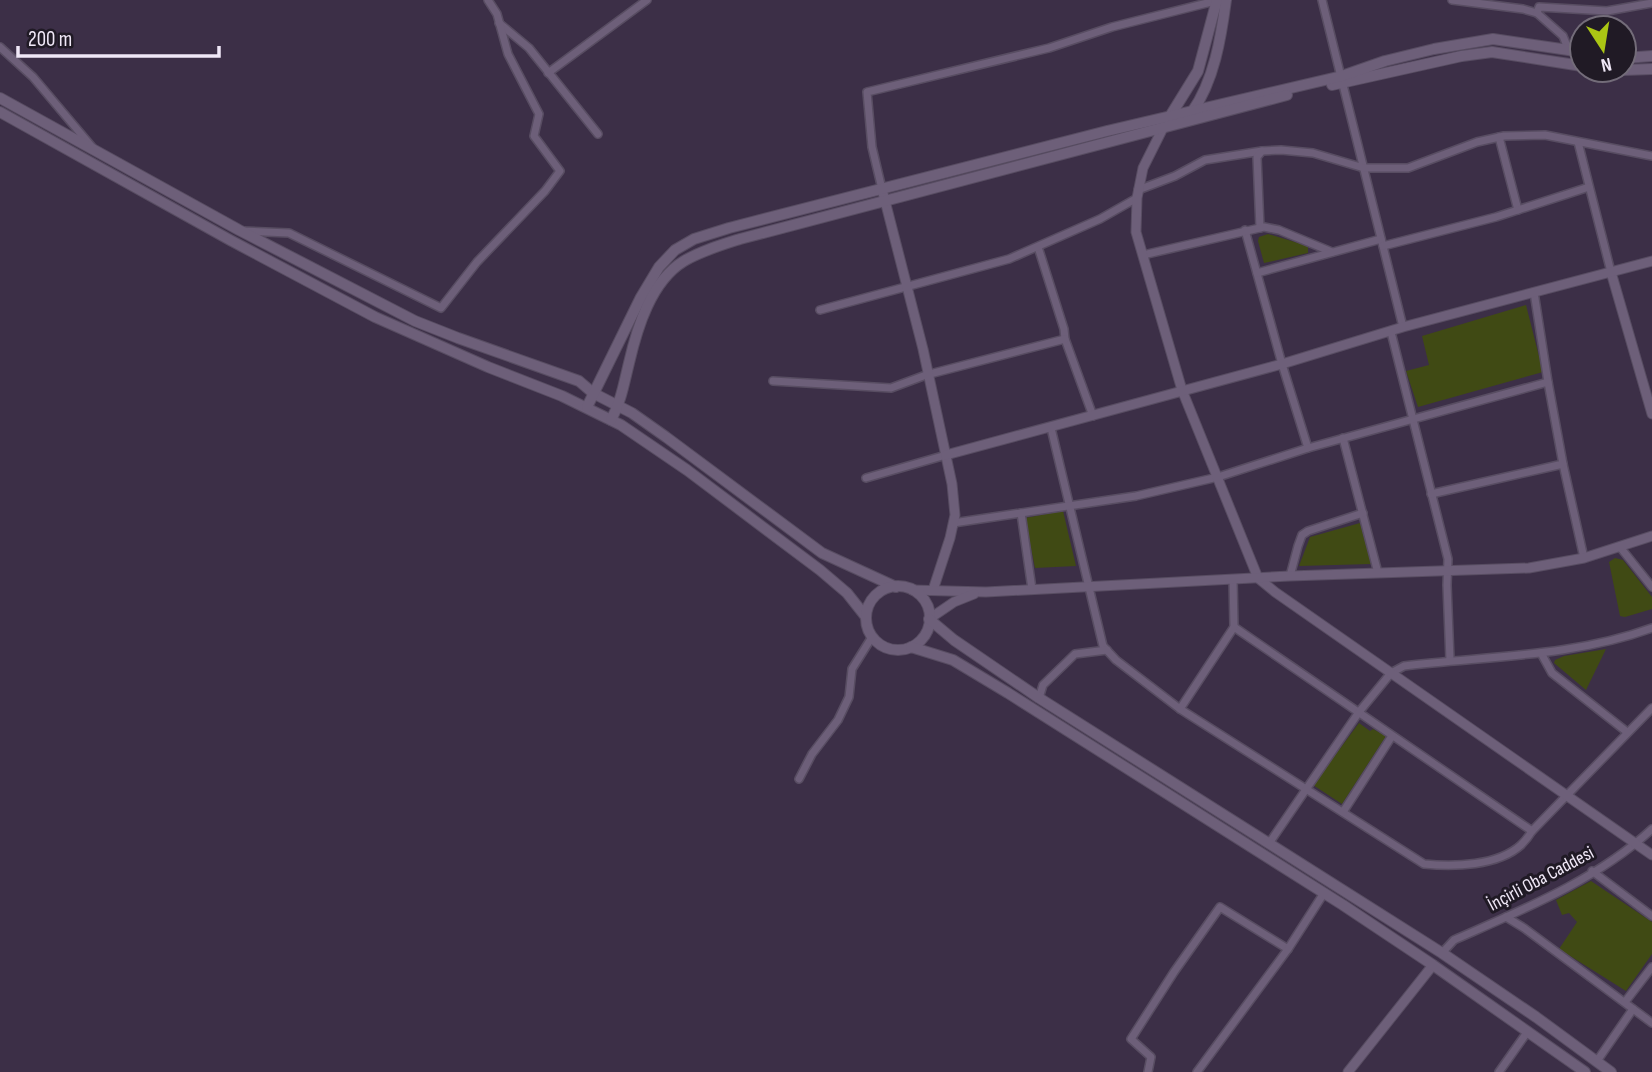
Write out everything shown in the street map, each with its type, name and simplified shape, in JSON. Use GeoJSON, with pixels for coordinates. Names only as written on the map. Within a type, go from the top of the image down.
{"type":"FeatureCollection","features":[{"type":"Feature","properties":{"kind":"main road"},"geometry":{"type":"LineString","coordinates":[[1163,128],[1198,71],[1218,0]]}},
{"type":"Feature","properties":{"kind":"main road"},"geometry":{"type":"LineString","coordinates":[[1181,123],[1194,111],[1206,85],[1222,30],[1226,0]]}},
{"type":"Feature","properties":{"kind":"main road"},"geometry":{"type":"LineString","coordinates":[[611,420],[619,406],[635,338],[648,306],[667,275],[684,261],[740,239],[884,203],[1342,79],[1385,61],[1493,39],[1568,51]]}},
{"type":"Feature","properties":{"kind":"main road"},"geometry":{"type":"LineString","coordinates":[[587,407],[659,267],[675,250],[694,239],[1171,116],[1342,79],[1492,52],[1568,64]]}},
{"type":"Feature","properties":{"kind":"main road"},"geometry":{"type":"LineString","coordinates":[[0,98],[239,230],[415,321],[579,381],[593,393],[619,406],[666,437],[822,553],[896,587],[912,590],[926,604],[929,618],[926,633],[911,647],[900,650],[880,645],[872,637],[866,617],[868,606],[874,597],[882,591],[896,587]]}},
{"type":"Feature","properties":{"kind":"main road"},"geometry":{"type":"LineString","coordinates":[[0,112],[375,317],[587,407],[611,420],[687,470],[820,570],[847,593],[866,617]]}},
{"type":"Feature","properties":{"kind":"main road"},"geometry":{"type":"LineString","coordinates":[[929,618],[954,640],[1039,698],[1442,953],[1611,1072]]}},
{"type":"Feature","properties":{"kind":"main road"},"geometry":{"type":"LineString","coordinates":[[911,647],[953,660],[1324,893],[1433,965],[1585,1072]]}},
{"type":"Feature","properties":{"kind":"street"},"geometry":{"type":"LineString","coordinates":[[239,230],[289,233],[441,308],[477,262],[560,172],[534,136],[539,114],[508,54],[497,14],[488,0]]}},
{"type":"Feature","properties":{"kind":"street"},"geometry":{"type":"LineString","coordinates":[[548,74],[648,0]]}},
{"type":"Feature","properties":{"kind":"street"},"geometry":{"type":"LineString","coordinates":[[933,590],[953,523],[953,484],[884,203],[872,147],[867,92],[1049,48],[1112,27],[1218,0]]}},
{"type":"Feature","properties":{"kind":"street"},"geometry":{"type":"LineString","coordinates":[[1322,0],[1402,327]]}},
{"type":"Feature","properties":{"kind":"street"},"geometry":{"type":"LineString","coordinates":[[1452,0],[1537,13],[1563,36],[1568,48]]}},
{"type":"Feature","properties":{"kind":"street"},"geometry":{"type":"LineString","coordinates":[[1616,0],[1627,7]]}},
{"type":"Feature","properties":{"kind":"street"},"geometry":{"type":"LineString","coordinates":[[1537,13],[1543,6],[1607,11],[1652,3]]}},
{"type":"Feature","properties":{"kind":"street"},"geometry":{"type":"LineString","coordinates":[[498,23],[529,48],[598,134]]}},
{"type":"Feature","properties":{"kind":"street"},"geometry":{"type":"LineString","coordinates":[[0,47],[33,78],[95,150]]}},
{"type":"Feature","properties":{"kind":"street"},"geometry":{"type":"LineString","coordinates":[[1163,128],[1143,167],[1136,232],[1182,390],[1258,578],[1275,593],[1652,855]]}},
{"type":"Feature","properties":{"kind":"street"},"geometry":{"type":"LineString","coordinates":[[820,310],[1009,259],[1100,219],[1138,194],[1205,160],[1280,150],[1313,153],[1364,169],[1408,168],[1476,142],[1499,137],[1545,135],[1652,156]]}},
{"type":"Feature","properties":{"kind":"street"},"geometry":{"type":"LineString","coordinates":[[1499,137],[1518,210]]}},
{"type":"Feature","properties":{"kind":"street"},"geometry":{"type":"LineString","coordinates":[[1578,142],[1611,272],[1652,414]]}},
{"type":"Feature","properties":{"kind":"street"},"geometry":{"type":"LineString","coordinates":[[1260,228],[1257,158],[1262,152]]}},
{"type":"Feature","properties":{"kind":"street"},"geometry":{"type":"LineString","coordinates":[[1257,272],[1332,252],[1382,243],[1518,210],[1589,187]]}},
{"type":"Feature","properties":{"kind":"street"},"geometry":{"type":"LineString","coordinates":[[1143,255],[1260,228],[1279,230],[1332,252]]}},
{"type":"Feature","properties":{"kind":"street"},"geometry":{"type":"LineString","coordinates":[[1245,230],[1308,448]]}},
{"type":"Feature","properties":{"kind":"street"},"geometry":{"type":"LineString","coordinates":[[1038,247],[1065,339],[1093,416]]}},
{"type":"Feature","properties":{"kind":"street"},"geometry":{"type":"LineString","coordinates":[[866,478],[1282,364],[1402,327],[1652,261]]}},
{"type":"Feature","properties":{"kind":"street"},"geometry":{"type":"LineString","coordinates":[[1534,292],[1563,464],[1584,558]]}},
{"type":"Feature","properties":{"kind":"street"},"geometry":{"type":"LineString","coordinates":[[1391,332],[1448,559],[1450,660]]}},
{"type":"Feature","properties":{"kind":"street"},"geometry":{"type":"LineString","coordinates":[[774,382],[891,388],[928,375],[1065,339]]}},
{"type":"Feature","properties":{"kind":"street"},"geometry":{"type":"LineString","coordinates":[[953,523],[1136,496],[1218,477],[1308,448],[1548,382]]}},
{"type":"Feature","properties":{"kind":"street"},"geometry":{"type":"LineString","coordinates":[[1051,428],[1088,587],[1097,611],[1103,646],[1180,709],[1424,864],[1440,866],[1484,862],[1504,856],[1521,845],[1652,708]]}},
{"type":"Feature","properties":{"kind":"street"},"geometry":{"type":"LineString","coordinates":[[1343,438],[1378,573]]}},
{"type":"Feature","properties":{"kind":"street"},"geometry":{"type":"LineString","coordinates":[[1431,494],[1563,464]]}},
{"type":"Feature","properties":{"kind":"street"},"geometry":{"type":"LineString","coordinates":[[1021,513],[1032,589]]}},
{"type":"Feature","properties":{"kind":"street"},"geometry":{"type":"LineString","coordinates":[[1290,576],[1302,535],[1363,513]]}},
{"type":"Feature","properties":{"kind":"street"},"geometry":{"type":"LineString","coordinates":[[912,590],[986,592],[1290,576],[1529,568],[1584,558],[1652,536]]}},
{"type":"Feature","properties":{"kind":"street"},"geometry":{"type":"LineString","coordinates":[[1620,547],[1652,587]]}},
{"type":"Feature","properties":{"kind":"street"},"geometry":{"type":"LineString","coordinates":[[1180,709],[1234,627],[1233,579]]}},
{"type":"Feature","properties":{"kind":"street"},"geometry":{"type":"LineString","coordinates":[[929,618],[965,596],[986,592]]}},
{"type":"Feature","properties":{"kind":"street"},"geometry":{"type":"LineString","coordinates":[[1234,627],[1532,831]]}},
{"type":"Feature","properties":{"kind":"street"},"geometry":{"type":"LineString","coordinates":[[1270,842],[1359,712],[1391,673],[1404,666],[1541,653],[1625,638],[1652,628]]}},
{"type":"Feature","properties":{"kind":"street"},"geometry":{"type":"LineString","coordinates":[[799,779],[812,754],[838,720],[849,696],[852,669],[872,637]]}},
{"type":"Feature","properties":{"kind":"street"},"geometry":{"type":"LineString","coordinates":[[1039,698],[1043,685],[1075,654],[1107,650]]}},
{"type":"Feature","properties":{"kind":"street"},"geometry":{"type":"LineString","coordinates":[[1541,653],[1552,673],[1627,732]]}},
{"type":"Feature","properties":{"kind":"street"},"geometry":{"type":"LineString","coordinates":[[1343,811],[1392,736]]}},
{"type":"Feature","properties":{"kind":"street","name":"İnçirli Oba Caddesi"},"geometry":{"type":"LineString","coordinates":[[1442,953],[1454,940],[1571,885],[1635,844],[1652,828]]}},
{"type":"Feature","properties":{"kind":"street"},"geometry":{"type":"LineString","coordinates":[[1592,872],[1652,916]]}},
{"type":"Feature","properties":{"kind":"street"},"geometry":{"type":"LineString","coordinates":[[1197,1072],[1288,949],[1324,893]]}},
{"type":"Feature","properties":{"kind":"street"},"geometry":{"type":"LineString","coordinates":[[1149,1072],[1151,1057],[1131,1039],[1220,906],[1288,949]]}},
{"type":"Feature","properties":{"kind":"street"},"geometry":{"type":"LineString","coordinates":[[1506,917],[1652,1023]]}},
{"type":"Feature","properties":{"kind":"street"},"geometry":{"type":"LineString","coordinates":[[1349,1072],[1433,965]]}},
{"type":"Feature","properties":{"kind":"street"},"geometry":{"type":"LineString","coordinates":[[1625,1002],[1652,967]]}},
{"type":"Feature","properties":{"kind":"street"},"geometry":{"type":"LineString","coordinates":[[1597,1061],[1633,1009]]}},
{"type":"Feature","properties":{"kind":"street"},"geometry":{"type":"LineString","coordinates":[[1499,1072],[1528,1031]]}},
{"type":"Feature","properties":{"kind":"green space"},"geometry":{"type":"Polygon","coordinates":[[[1268,234],[1308,246],[1308,253],[1264,263],[1258,241],[1259,237],[1268,234]]]}},
{"type":"Feature","properties":{"kind":"green space"},"geometry":{"type":"Polygon","coordinates":[[[1526,305],[1543,372],[1418,407],[1406,371],[1429,365],[1422,336],[1526,305]]]}},
{"type":"Feature","properties":{"kind":"green space"},"geometry":{"type":"Polygon","coordinates":[[[1063,511],[1076,566],[1035,568],[1025,518],[1063,511]]]}},
{"type":"Feature","properties":{"kind":"green space"},"geometry":{"type":"Polygon","coordinates":[[[1360,523],[1371,564],[1299,566],[1310,537],[1360,523]]]}},
{"type":"Feature","properties":{"kind":"green space"},"geometry":{"type":"Polygon","coordinates":[[[1615,558],[1623,560],[1652,597],[1652,609],[1620,616],[1609,562],[1615,558]]]}},
{"type":"Feature","properties":{"kind":"green space"},"geometry":{"type":"Polygon","coordinates":[[[1606,649],[1586,690],[1554,663],[1564,656],[1606,649]]]}},
{"type":"Feature","properties":{"kind":"green space"},"geometry":{"type":"Polygon","coordinates":[[[1359,723],[1370,731],[1373,729],[1386,736],[1342,804],[1313,785],[1359,723]]]}},
{"type":"Feature","properties":{"kind":"green space"},"geometry":{"type":"Polygon","coordinates":[[[1591,881],[1652,922],[1652,954],[1626,991],[1559,949],[1577,922],[1569,913],[1562,915],[1556,900],[1591,881]]]}}]}
